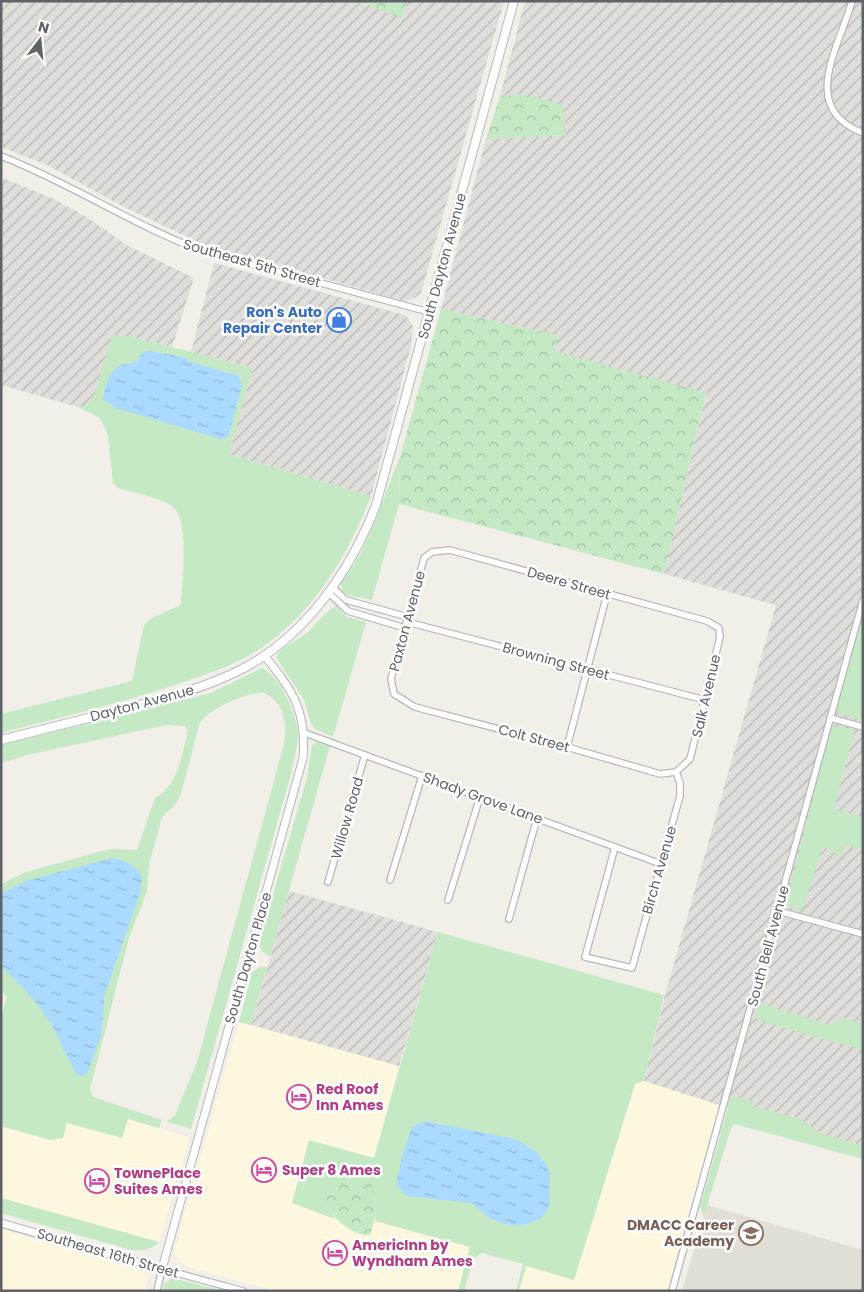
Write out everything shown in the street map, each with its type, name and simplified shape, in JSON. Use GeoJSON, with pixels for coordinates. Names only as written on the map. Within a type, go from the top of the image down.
{"type":"FeatureCollection","features":[{"type":"Feature","properties":{"kind":"main road","name":"South Dayton Avenue"},"geometry":{"type":"LineString","coordinates":[[367,530],[392,452],[514,1]]}},
{"type":"Feature","properties":{"kind":"main road","name":"Dayton Avenue"},"geometry":{"type":"LineString","coordinates":[[1,740],[166,699],[204,686],[243,669],[264,655],[306,618],[330,590],[367,530]]}},
{"type":"Feature","properties":{"kind":"street"},"geometry":{"type":"LineString","coordinates":[[852,1],[831,60],[827,85],[828,102],[839,120],[846,127],[863,133]]}},
{"type":"Feature","properties":{"kind":"street","name":"Southeast 5th Street"},"geometry":{"type":"LineString","coordinates":[[1,156],[43,173],[179,242],[205,252],[429,312]]}},
{"type":"Feature","properties":{"kind":"street","name":"Deere Street"},"geometry":{"type":"LineString","coordinates":[[432,552],[450,550],[707,621]]}},
{"type":"Feature","properties":{"kind":"street","name":"Paxton Avenue"},"geometry":{"type":"LineString","coordinates":[[394,694],[391,679],[406,622],[424,558],[432,552]]}},
{"type":"Feature","properties":{"kind":"street","name":"Browning Street"},"geometry":{"type":"LineString","coordinates":[[330,590],[346,600],[406,622]]}},
{"type":"Feature","properties":{"kind":"street","name":"Browning Street"},"geometry":{"type":"LineString","coordinates":[[330,590],[348,611],[406,622],[705,700]]}},
{"type":"Feature","properties":{"kind":"street"},"geometry":{"type":"LineString","coordinates":[[567,747],[607,594]]}},
{"type":"Feature","properties":{"kind":"street","name":"South Bell Avenue"},"geometry":{"type":"LineString","coordinates":[[672,1291],[863,600]]}},
{"type":"Feature","properties":{"kind":"street","name":"Salk Avenue"},"geometry":{"type":"LineString","coordinates":[[676,772],[690,759],[720,637],[719,628],[707,621]]}},
{"type":"Feature","properties":{"kind":"street","name":"South Dayton Place"},"geometry":{"type":"LineString","coordinates":[[162,1269],[301,767],[306,733],[300,712],[288,688],[264,655]]}},
{"type":"Feature","properties":{"kind":"street","name":"Colt Street"},"geometry":{"type":"LineString","coordinates":[[394,694],[415,707],[567,747],[660,774],[676,772]]}},
{"type":"Feature","properties":{"kind":"street"},"geometry":{"type":"LineString","coordinates":[[830,718],[863,727]]}},
{"type":"Feature","properties":{"kind":"street","name":"Shady Grove Lane"},"geometry":{"type":"LineString","coordinates":[[306,733],[660,864]]}},
{"type":"Feature","properties":{"kind":"street","name":"Willow Road"},"geometry":{"type":"LineString","coordinates":[[328,882],[365,755]]}},
{"type":"Feature","properties":{"kind":"street","name":"Birch Avenue"},"geometry":{"type":"LineString","coordinates":[[615,847],[586,957],[632,968],[680,796],[680,783],[676,772]]}},
{"type":"Feature","properties":{"kind":"street"},"geometry":{"type":"LineString","coordinates":[[390,880],[422,776]]}},
{"type":"Feature","properties":{"kind":"street"},"geometry":{"type":"LineString","coordinates":[[448,900],[480,797]]}},
{"type":"Feature","properties":{"kind":"street"},"geometry":{"type":"LineString","coordinates":[[509,919],[537,818]]}},
{"type":"Feature","properties":{"kind":"street"},"geometry":{"type":"LineString","coordinates":[[778,911],[863,934]]}},
{"type":"Feature","properties":{"kind":"street","name":"Southeast 16th Street"},"geometry":{"type":"LineString","coordinates":[[1,1223],[243,1291]]}},
{"type":"Feature","properties":{"kind":"street"},"geometry":{"type":"LineString","coordinates":[[158,1291],[162,1269]]}},
{"type":"Feature","properties":{"kind":"shaded area"},"geometry":{"type":"Polygon","coordinates":[[[1,1],[360,1],[402,19],[408,1],[504,1],[421,293],[415,298],[404,301],[202,244],[122,206],[47,165],[1,147],[1,1]]]}},
{"type":"Feature","properties":{"kind":"shaded area"},"geometry":{"type":"Polygon","coordinates":[[[525,1],[863,1],[863,1151],[644,1081],[665,995],[776,605],[664,574],[706,394],[553,351],[559,336],[441,309],[486,139],[566,135],[524,94],[500,96],[525,1]]]}},
{"type":"Feature","properties":{"kind":"shaded area"},"geometry":{"type":"Polygon","coordinates":[[[1,177],[56,200],[90,219],[126,245],[194,278],[172,347],[129,336],[89,404],[78,407],[1,385],[1,177]]]}},
{"type":"Feature","properties":{"kind":"shaded area"},"geometry":{"type":"Polygon","coordinates":[[[214,263],[405,315],[413,326],[411,346],[371,496],[229,454],[253,368],[191,352],[214,263]]]}},
{"type":"Feature","properties":{"kind":"shaded area"},"geometry":{"type":"Polygon","coordinates":[[[289,891],[438,932],[399,1066],[251,1025],[289,891]]]}},
{"type":"Feature","properties":{"kind":"shaded area"},"geometry":{"type":"Polygon","coordinates":[[[239,1022],[399,1066],[374,1158],[292,1203],[335,1219],[357,1235],[370,1235],[375,1221],[471,1247],[458,1291],[275,1291],[188,1267],[178,1261],[174,1252],[239,1022]]]}},
{"type":"Feature","properties":{"kind":"shaded area"},"geometry":{"type":"Polygon","coordinates":[[[644,1081],[719,1105],[667,1291],[519,1291],[526,1266],[574,1280],[636,1083],[644,1081]]]}},
{"type":"Feature","properties":{"kind":"shaded area"},"geometry":{"type":"Polygon","coordinates":[[[128,1119],[190,1137],[159,1242],[1,1198],[1,1126],[50,1140],[67,1122],[121,1138],[128,1119]]]}},
{"type":"Feature","properties":{"kind":"shaded area","name":"DMACC Career Academy"},"geometry":{"type":"Polygon","coordinates":[[[707,1205],[863,1250],[863,1291],[682,1291],[707,1205]]]}},
{"type":"Feature","properties":{"kind":"shaded area"},"geometry":{"type":"Polygon","coordinates":[[[1,1229],[144,1271],[148,1278],[145,1291],[1,1291],[1,1229]]]}},
{"type":"Feature","properties":{"kind":"green space"},"geometry":{"type":"Polygon","coordinates":[[[360,1],[408,1],[402,19],[360,1]]]}},
{"type":"Feature","properties":{"kind":"green space"},"geometry":{"type":"Polygon","coordinates":[[[524,94],[563,105],[566,135],[486,139],[500,96],[524,94]]]}},
{"type":"Feature","properties":{"kind":"green space"},"geometry":{"type":"Polygon","coordinates":[[[441,309],[560,336],[554,351],[706,393],[664,574],[399,504],[400,457],[441,309]]]}},
{"type":"Feature","properties":{"kind":"green space"},"geometry":{"type":"Polygon","coordinates":[[[114,335],[129,336],[253,368],[229,454],[371,496],[351,540],[326,582],[296,619],[278,636],[258,650],[221,669],[191,680],[1,733],[1,714],[132,681],[144,625],[152,618],[181,605],[184,553],[182,526],[178,515],[169,504],[118,488],[113,483],[108,435],[100,418],[78,407],[89,404],[95,393],[111,338],[114,335]]]}},
{"type":"Feature","properties":{"kind":"green space"},"geometry":{"type":"Polygon","coordinates":[[[400,457],[399,504],[372,600],[348,595],[342,590],[341,583],[368,539],[400,457]]]}},
{"type":"Feature","properties":{"kind":"green space"},"geometry":{"type":"Polygon","coordinates":[[[336,606],[347,617],[366,622],[333,737],[315,729],[311,723],[304,700],[276,657],[286,646],[307,633],[324,615],[336,606]]]}},
{"type":"Feature","properties":{"kind":"green space"},"geometry":{"type":"Polygon","coordinates":[[[861,617],[863,618],[863,721],[838,713],[836,708],[861,617]]]}},
{"type":"Feature","properties":{"kind":"green space"},"geometry":{"type":"Polygon","coordinates":[[[262,668],[269,672],[287,697],[297,727],[297,745],[291,774],[191,1129],[167,1122],[175,1115],[197,1062],[284,744],[285,728],[283,714],[276,702],[263,692],[227,703],[210,713],[199,725],[181,794],[176,804],[162,817],[149,865],[147,891],[129,938],[90,1089],[93,1097],[162,1120],[159,1128],[128,1119],[122,1138],[67,1123],[63,1138],[50,1140],[1,1126],[1,1018],[7,997],[1,990],[1,884],[26,872],[110,849],[137,850],[155,798],[169,786],[178,769],[188,731],[185,726],[166,725],[27,755],[1,763],[1,745],[211,693],[262,668]]]}},
{"type":"Feature","properties":{"kind":"green space"},"geometry":{"type":"Polygon","coordinates":[[[838,726],[855,730],[834,809],[863,817],[863,850],[845,845],[842,857],[834,855],[835,851],[822,847],[804,907],[802,910],[795,909],[786,904],[787,899],[831,729],[838,726]]]}},
{"type":"Feature","properties":{"kind":"green space"},"geometry":{"type":"Polygon","coordinates":[[[317,742],[330,746],[270,957],[262,951],[259,942],[307,778],[312,745],[317,742]]]}},
{"type":"Feature","properties":{"kind":"green space"},"geometry":{"type":"Polygon","coordinates":[[[438,932],[664,995],[644,1081],[635,1084],[574,1280],[526,1266],[519,1291],[516,1291],[523,1264],[482,1253],[473,1259],[464,1291],[458,1291],[470,1247],[375,1221],[374,1196],[322,1200],[335,1219],[292,1203],[309,1140],[374,1158],[438,932]]]}},
{"type":"Feature","properties":{"kind":"green space"},"geometry":{"type":"Polygon","coordinates":[[[260,967],[267,967],[251,1025],[239,1022],[252,973],[260,967]]]}},
{"type":"Feature","properties":{"kind":"green space"},"geometry":{"type":"Polygon","coordinates":[[[759,1002],[828,1025],[843,1018],[863,1024],[863,1050],[759,1021],[755,1017],[759,1002]]]}},
{"type":"Feature","properties":{"kind":"green space"},"geometry":{"type":"Polygon","coordinates":[[[734,1096],[754,1101],[753,1106],[801,1119],[822,1134],[863,1146],[863,1159],[735,1124],[731,1128],[704,1216],[700,1207],[730,1101],[734,1096]]]}},
{"type":"Feature","properties":{"kind":"green space"},"geometry":{"type":"Polygon","coordinates":[[[352,1173],[370,1179],[373,1194],[374,1221],[370,1235],[355,1232],[343,1224],[322,1201],[331,1183],[352,1173]]]}},
{"type":"Feature","properties":{"kind":"green space"},"geometry":{"type":"Polygon","coordinates":[[[1,1198],[159,1242],[145,1250],[128,1249],[1,1213],[1,1198]]]}},
{"type":"Feature","properties":{"kind":"green space"},"geometry":{"type":"Polygon","coordinates":[[[172,1278],[224,1291],[162,1291],[164,1284],[172,1278]]]}},
{"type":"Feature","properties":{"kind":"water"},"geometry":{"type":"Polygon","coordinates":[[[151,351],[183,357],[191,362],[239,376],[242,386],[228,437],[221,439],[116,408],[103,399],[106,384],[118,367],[133,363],[137,361],[143,352],[151,351]]]}},
{"type":"Feature","properties":{"kind":"water"},"geometry":{"type":"Polygon","coordinates":[[[113,858],[130,864],[136,869],[142,877],[140,893],[105,994],[101,1035],[87,1074],[79,1076],[45,1014],[27,992],[1,966],[1,893],[29,880],[113,858]]]}},
{"type":"Feature","properties":{"kind":"water"},"geometry":{"type":"Polygon","coordinates":[[[425,1121],[515,1139],[535,1151],[547,1165],[550,1175],[549,1208],[540,1219],[525,1225],[507,1225],[491,1219],[472,1203],[406,1196],[396,1184],[404,1149],[412,1127],[425,1121]]]}},
{"type":"Feature","properties":{"kind":"place","name":"Ron's Auto Repair Center"},"geometry":{"type":"Point","coordinates":[339,320]}},
{"type":"Feature","properties":{"kind":"place","name":"Red Roof Inn Ames"},"geometry":{"type":"Point","coordinates":[299,1097]}},
{"type":"Feature","properties":{"kind":"place","name":"Super 8 Ames"},"geometry":{"type":"Point","coordinates":[264,1170]}},
{"type":"Feature","properties":{"kind":"place","name":"TownePlace Suites Ames"},"geometry":{"type":"Point","coordinates":[97,1181]}},
{"type":"Feature","properties":{"kind":"place","name":"DMACC Career Academy"},"geometry":{"type":"Point","coordinates":[751,1233]}},
{"type":"Feature","properties":{"kind":"place","name":"AmericInn by Wyndham Ames"},"geometry":{"type":"Point","coordinates":[335,1253]}}]}
